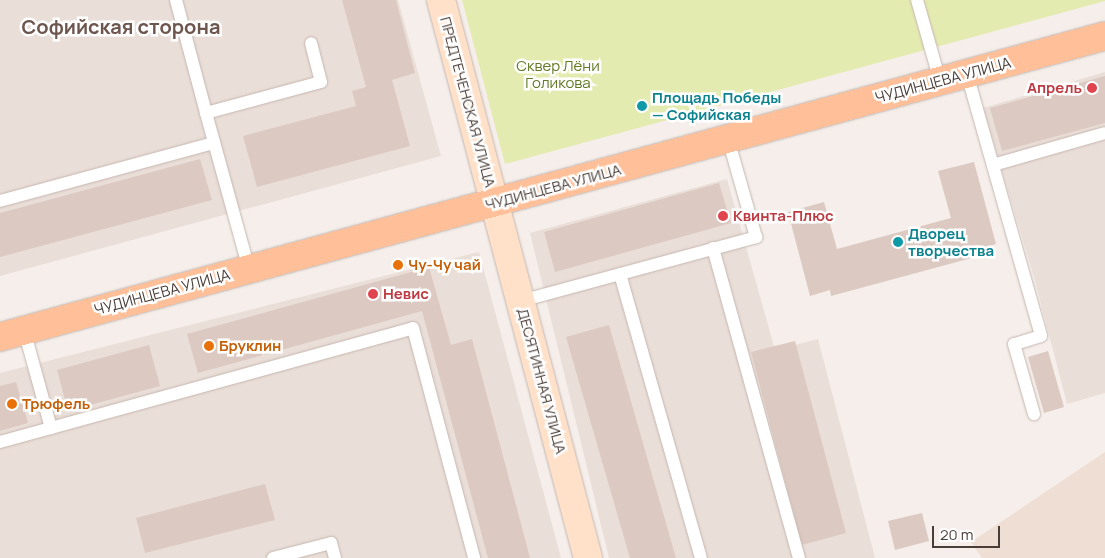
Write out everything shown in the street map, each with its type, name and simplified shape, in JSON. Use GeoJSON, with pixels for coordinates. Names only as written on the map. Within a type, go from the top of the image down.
{"type":"FeatureCollection","features":[{"type":"Feature","properties":{"kind":"main road","name":"ЧУДИНЦЕВА УЛИЦА"},"geometry":{"type":"LineString","coordinates":[[12,333],[1105,36]]}},
{"type":"Feature","properties":{"kind":"street","name":"ПРЕДТЕЧЕНСКАЯ УЛИЦА"},"geometry":{"type":"LineString","coordinates":[[441,0],[496,203]]}},
{"type":"Feature","properties":{"kind":"street","name":"ДЕСЯТИННАЯ УЛИЦА"},"geometry":{"type":"LineString","coordinates":[[496,203],[588,558]]}},
{"type":"Feature","properties":{"kind":"lane"},"geometry":{"type":"LineString","coordinates":[[176,0],[249,269]]}},
{"type":"Feature","properties":{"kind":"lane"},"geometry":{"type":"LineString","coordinates":[[917,0],[940,81]]}},
{"type":"Feature","properties":{"kind":"lane"},"geometry":{"type":"LineString","coordinates":[[206,113],[321,82],[311,43]]}},
{"type":"Feature","properties":{"kind":"lane"},"geometry":{"type":"LineString","coordinates":[[967,74],[1041,336],[1014,344],[1034,414]]}},
{"type":"Feature","properties":{"kind":"lane"},"geometry":{"type":"LineString","coordinates":[[993,165],[1105,133]]}},
{"type":"Feature","properties":{"kind":"lane"},"geometry":{"type":"LineString","coordinates":[[521,301],[756,237],[728,139]]}},
{"type":"Feature","properties":{"kind":"lane"},"geometry":{"type":"LineString","coordinates":[[0,201],[214,142]]}},
{"type":"Feature","properties":{"kind":"lane"},"geometry":{"type":"LineString","coordinates":[[713,248],[799,558]]}},
{"type":"Feature","properties":{"kind":"lane"},"geometry":{"type":"LineString","coordinates":[[620,274],[701,558]]}},
{"type":"Feature","properties":{"kind":"lane"},"geometry":{"type":"LineString","coordinates":[[0,442],[413,328],[474,558]]}},
{"type":"Feature","properties":{"kind":"lane"},"geometry":{"type":"LineString","coordinates":[[12,333],[51,428]]}},
{"type":"Feature","properties":{"kind":"lane"},"geometry":{"type":"LineString","coordinates":[[273,558],[331,543],[335,558]]}},
{"type":"Feature","properties":{"kind":"shaded area"},"geometry":{"type":"Polygon","coordinates":[[[0,0],[398,0],[441,156],[0,276],[0,0]]]}},
{"type":"Feature","properties":{"kind":"shaded area"},"geometry":{"type":"Polygon","coordinates":[[[1105,72],[1105,393],[1067,404],[1034,277],[983,108],[1105,72]]]}},
{"type":"Feature","properties":{"kind":"shaded area"},"geometry":{"type":"Polygon","coordinates":[[[727,179],[775,350],[818,339],[875,558],[609,558],[530,233],[727,179]]]}},
{"type":"Feature","properties":{"kind":"shaded area"},"geometry":{"type":"Polygon","coordinates":[[[479,252],[561,558],[0,558],[0,373],[479,252]]]}},
{"type":"Feature","properties":{"kind":"shaded area"},"geometry":{"type":"Polygon","coordinates":[[[1105,452],[1105,558],[982,558],[971,542],[1105,452]]]}},
{"type":"Feature","properties":{"kind":"green space","name":"Сквер Лёни Голикова"},"geometry":{"type":"Polygon","coordinates":[[[462,0],[1105,0],[1105,1],[505,164],[462,0]]]}},
{"type":"Feature","properties":{"kind":"building"},"geometry":{"type":"Polygon","coordinates":[[[342,0],[396,0],[415,73],[392,80],[410,146],[257,187],[243,136],[356,106],[352,91],[366,87],[342,0]]]}},
{"type":"Feature","properties":{"kind":"building"},"geometry":{"type":"Polygon","coordinates":[[[1105,76],[1105,123],[1002,151],[990,108],[1105,76]]]}},
{"type":"Feature","properties":{"kind":"building"},"geometry":{"type":"Polygon","coordinates":[[[200,159],[212,200],[0,257],[0,213],[200,159]]]}},
{"type":"Feature","properties":{"kind":"building"},"geometry":{"type":"Polygon","coordinates":[[[974,162],[996,244],[977,250],[979,256],[831,296],[830,290],[810,296],[788,212],[824,202],[837,249],[951,218],[938,171],[974,162]]]}},
{"type":"Feature","properties":{"kind":"building"},"geometry":{"type":"Polygon","coordinates":[[[719,183],[731,223],[555,272],[544,232],[719,183]]]}},
{"type":"Feature","properties":{"kind":"building"},"geometry":{"type":"Polygon","coordinates":[[[429,267],[451,345],[472,339],[530,558],[488,558],[422,311],[198,373],[187,334],[429,267]]]}},
{"type":"Feature","properties":{"kind":"building"},"geometry":{"type":"Polygon","coordinates":[[[609,325],[676,558],[630,558],[566,337],[609,325]]]}},
{"type":"Feature","properties":{"kind":"building"},"geometry":{"type":"Polygon","coordinates":[[[795,341],[846,533],[802,545],[751,352],[795,341]]]}},
{"type":"Feature","properties":{"kind":"building"},"geometry":{"type":"Polygon","coordinates":[[[149,345],[160,386],[68,411],[57,370],[149,345]]]}},
{"type":"Feature","properties":{"kind":"building"},"geometry":{"type":"Polygon","coordinates":[[[1048,351],[1064,407],[1044,413],[1028,357],[1048,351]]]}},
{"type":"Feature","properties":{"kind":"building"},"geometry":{"type":"Polygon","coordinates":[[[16,382],[28,423],[0,431],[0,386],[16,382]]]}},
{"type":"Feature","properties":{"kind":"building"},"geometry":{"type":"Polygon","coordinates":[[[265,484],[275,520],[145,553],[136,518],[265,484]]]}},
{"type":"Feature","properties":{"kind":"building"},"geometry":{"type":"Polygon","coordinates":[[[922,513],[929,541],[895,550],[888,521],[922,513]]]}},
{"type":"Feature","properties":{"kind":"place","name":"Апрель"},"geometry":{"type":"Point","coordinates":[1092,88]}},
{"type":"Feature","properties":{"kind":"place","name":"Площадь Победы — Софийская"},"geometry":{"type":"Point","coordinates":[642,106]}},
{"type":"Feature","properties":{"kind":"place","name":"Квинта-Плюс"},"geometry":{"type":"Point","coordinates":[723,216]}},
{"type":"Feature","properties":{"kind":"place","name":"Дворец творчества"},"geometry":{"type":"Point","coordinates":[898,242]}},
{"type":"Feature","properties":{"kind":"place","name":"Чу-Чу чай"},"geometry":{"type":"Point","coordinates":[398,265]}},
{"type":"Feature","properties":{"kind":"place","name":"Невис"},"geometry":{"type":"Point","coordinates":[373,294]}},
{"type":"Feature","properties":{"kind":"place","name":"Бруклин"},"geometry":{"type":"Point","coordinates":[209,346]}},
{"type":"Feature","properties":{"kind":"place","name":"Трюфель"},"geometry":{"type":"Point","coordinates":[12,404]}},
{"type":"Feature","properties":{"kind":"district","name":"Софийская сторона"},"geometry":{"type":"Point","coordinates":[121,26]}}]}
